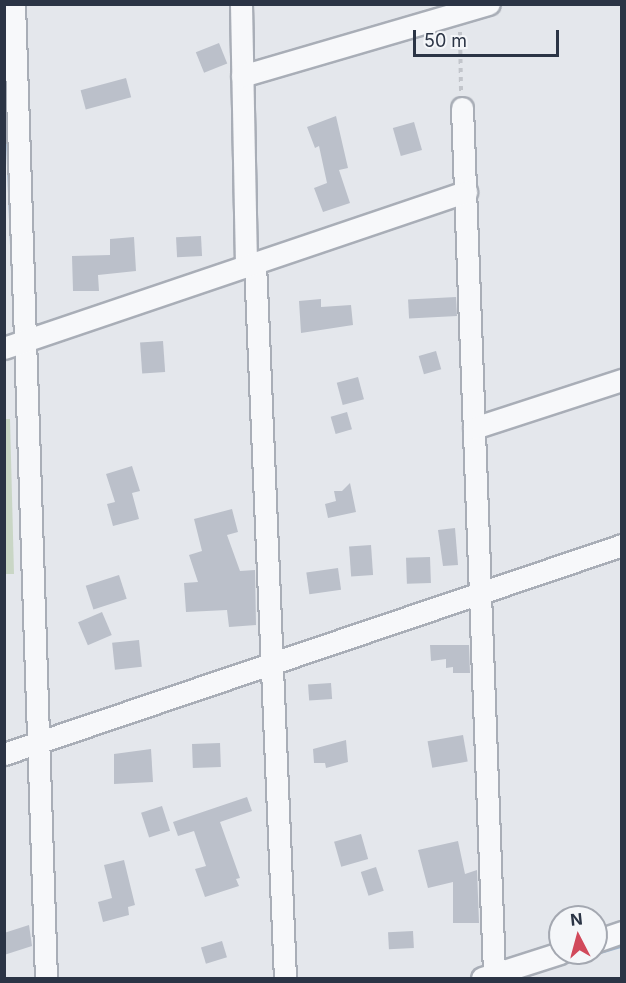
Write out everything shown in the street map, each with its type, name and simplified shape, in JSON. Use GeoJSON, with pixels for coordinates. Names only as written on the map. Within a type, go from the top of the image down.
{"type":"FeatureCollection","features":[{"type":"Feature","properties":{"kind":"street"},"geometry":{"type":"LineString","coordinates":[[14,4],[28,340],[46,978]]}},
{"type":"Feature","properties":{"kind":"street"},"geometry":{"type":"LineString","coordinates":[[241,4],[250,265],[272,663],[285,978]]}},
{"type":"Feature","properties":{"kind":"street"},"geometry":{"type":"LineString","coordinates":[[242,76],[489,4]]}},
{"type":"Feature","properties":{"kind":"street"},"geometry":{"type":"LineString","coordinates":[[462,108],[480,591],[488,976],[548,957]]}},
{"type":"Feature","properties":{"kind":"street"},"geometry":{"type":"LineString","coordinates":[[4,348],[466,192]]}},
{"type":"Feature","properties":{"kind":"street"},"geometry":{"type":"LineString","coordinates":[[474,428],[621,380]]}},
{"type":"Feature","properties":{"kind":"street"},"geometry":{"type":"LineString","coordinates":[[4,754],[621,544]]}},
{"type":"Feature","properties":{"kind":"path"},"geometry":{"type":"LineString","coordinates":[[459,14],[462,108]]}},
{"type":"Feature","properties":{"kind":"green space"},"geometry":{"type":"Polygon","coordinates":[[[5,419],[10,419],[14,574],[5,574],[5,419]]]}},
{"type":"Feature","properties":{"kind":"water"},"geometry":{"type":"Polygon","coordinates":[[[4,37],[16,323],[13,324],[5,115],[4,37]]]}},
{"type":"Feature","properties":{"kind":"water"},"geometry":{"type":"Polygon","coordinates":[[[621,945],[621,948],[608,952],[608,949],[621,945]]]}},
{"type":"Feature","properties":{"kind":"water"},"geometry":{"type":"Polygon","coordinates":[[[560,965],[564,965],[520,978],[560,965]]]}},
{"type":"Feature","properties":{"kind":"building"},"geometry":{"type":"Polygon","coordinates":[[[219,43],[227,63],[204,73],[196,52],[219,43]]]}},
{"type":"Feature","properties":{"kind":"building"},"geometry":{"type":"Polygon","coordinates":[[[126,78],[131,97],[86,109],[81,90],[126,78]]]}},
{"type":"Feature","properties":{"kind":"building"},"geometry":{"type":"Polygon","coordinates":[[[336,116],[348,168],[339,170],[350,203],[323,212],[314,188],[327,183],[319,146],[315,148],[307,127],[336,116]]]}},
{"type":"Feature","properties":{"kind":"building"},"geometry":{"type":"Polygon","coordinates":[[[414,122],[422,150],[401,156],[393,128],[414,122]]]}},
{"type":"Feature","properties":{"kind":"building"},"geometry":{"type":"Polygon","coordinates":[[[201,236],[202,256],[177,257],[176,237],[201,236]]]}},
{"type":"Feature","properties":{"kind":"building"},"geometry":{"type":"Polygon","coordinates":[[[134,237],[136,271],[98,275],[99,291],[73,291],[72,256],[110,255],[110,239],[134,237]]]}},
{"type":"Feature","properties":{"kind":"building"},"geometry":{"type":"Polygon","coordinates":[[[456,297],[457,316],[409,318],[408,300],[456,297]]]}},
{"type":"Feature","properties":{"kind":"building"},"geometry":{"type":"Polygon","coordinates":[[[321,299],[321,307],[351,305],[353,325],[301,333],[299,301],[321,299]]]}},
{"type":"Feature","properties":{"kind":"building"},"geometry":{"type":"Polygon","coordinates":[[[163,341],[165,372],[142,374],[140,343],[163,341]]]}},
{"type":"Feature","properties":{"kind":"building"},"geometry":{"type":"Polygon","coordinates":[[[436,351],[441,369],[424,374],[419,356],[436,351]]]}},
{"type":"Feature","properties":{"kind":"building"},"geometry":{"type":"Polygon","coordinates":[[[358,377],[364,399],[343,405],[337,383],[358,377]]]}},
{"type":"Feature","properties":{"kind":"building"},"geometry":{"type":"Polygon","coordinates":[[[347,412],[352,429],[336,434],[331,417],[347,412]]]}},
{"type":"Feature","properties":{"kind":"building"},"geometry":{"type":"Polygon","coordinates":[[[132,466],[140,491],[132,493],[139,519],[113,526],[107,504],[115,502],[106,474],[132,466]]]}},
{"type":"Feature","properties":{"kind":"building"},"geometry":{"type":"Polygon","coordinates":[[[350,483],[356,512],[328,518],[325,504],[336,501],[334,491],[342,491],[350,483]]]}},
{"type":"Feature","properties":{"kind":"building"},"geometry":{"type":"Polygon","coordinates":[[[232,509],[238,532],[227,535],[240,571],[255,570],[256,625],[229,627],[227,610],[186,612],[184,583],[198,582],[189,555],[202,551],[194,519],[232,509]]]}},
{"type":"Feature","properties":{"kind":"building"},"geometry":{"type":"Polygon","coordinates":[[[455,528],[458,565],[443,566],[438,530],[455,528]]]}},
{"type":"Feature","properties":{"kind":"building"},"geometry":{"type":"Polygon","coordinates":[[[371,545],[373,575],[351,576],[349,547],[371,545]]]}},
{"type":"Feature","properties":{"kind":"building"},"geometry":{"type":"Polygon","coordinates":[[[430,557],[431,583],[407,584],[406,558],[430,557]]]}},
{"type":"Feature","properties":{"kind":"building"},"geometry":{"type":"Polygon","coordinates":[[[338,568],[341,590],[309,594],[306,572],[338,568]]]}},
{"type":"Feature","properties":{"kind":"building"},"geometry":{"type":"Polygon","coordinates":[[[119,575],[127,599],[93,610],[86,586],[119,575]]]}},
{"type":"Feature","properties":{"kind":"building"},"geometry":{"type":"Polygon","coordinates":[[[102,612],[112,635],[88,645],[78,622],[102,612]]]}},
{"type":"Feature","properties":{"kind":"building"},"geometry":{"type":"Polygon","coordinates":[[[139,640],[142,667],[115,670],[112,643],[139,640]]]}},
{"type":"Feature","properties":{"kind":"building"},"geometry":{"type":"Polygon","coordinates":[[[430,645],[469,645],[470,673],[453,673],[453,667],[446,668],[446,659],[431,661],[430,645]]]}},
{"type":"Feature","properties":{"kind":"building"},"geometry":{"type":"Polygon","coordinates":[[[331,683],[332,699],[309,701],[308,685],[331,683]]]}},
{"type":"Feature","properties":{"kind":"building"},"geometry":{"type":"Polygon","coordinates":[[[463,735],[468,762],[432,768],[428,741],[463,735]]]}},
{"type":"Feature","properties":{"kind":"building"},"geometry":{"type":"Polygon","coordinates":[[[346,740],[348,762],[326,768],[325,763],[314,763],[313,749],[346,740]]]}},
{"type":"Feature","properties":{"kind":"building"},"geometry":{"type":"Polygon","coordinates":[[[220,743],[221,767],[193,768],[192,744],[220,743]]]}},
{"type":"Feature","properties":{"kind":"building"},"geometry":{"type":"Polygon","coordinates":[[[151,749],[153,782],[114,784],[114,754],[151,749]]]}},
{"type":"Feature","properties":{"kind":"building"},"geometry":{"type":"Polygon","coordinates":[[[247,797],[252,811],[220,822],[240,878],[236,879],[239,886],[205,897],[195,869],[206,866],[194,831],[178,836],[173,822],[247,797]]]}},
{"type":"Feature","properties":{"kind":"building"},"geometry":{"type":"Polygon","coordinates":[[[162,806],[170,831],[149,838],[141,813],[162,806]]]}},
{"type":"Feature","properties":{"kind":"building"},"geometry":{"type":"Polygon","coordinates":[[[361,834],[368,859],[341,867],[334,842],[361,834]]]}},
{"type":"Feature","properties":{"kind":"building"},"geometry":{"type":"Polygon","coordinates":[[[458,841],[465,874],[477,870],[479,923],[453,923],[453,882],[428,888],[418,850],[458,841]]]}},
{"type":"Feature","properties":{"kind":"building"},"geometry":{"type":"Polygon","coordinates":[[[124,860],[135,905],[128,907],[129,915],[103,922],[98,902],[112,898],[104,865],[124,860]]]}},
{"type":"Feature","properties":{"kind":"building"},"geometry":{"type":"Polygon","coordinates":[[[376,867],[384,891],[369,896],[361,872],[376,867]]]}},
{"type":"Feature","properties":{"kind":"building"},"geometry":{"type":"Polygon","coordinates":[[[29,925],[32,946],[4,955],[4,933],[29,925]]]}},
{"type":"Feature","properties":{"kind":"building"},"geometry":{"type":"Polygon","coordinates":[[[413,931],[414,948],[389,949],[388,932],[413,931]]]}},
{"type":"Feature","properties":{"kind":"building"},"geometry":{"type":"Polygon","coordinates":[[[222,941],[227,957],[206,964],[201,947],[222,941]]]}}]}
